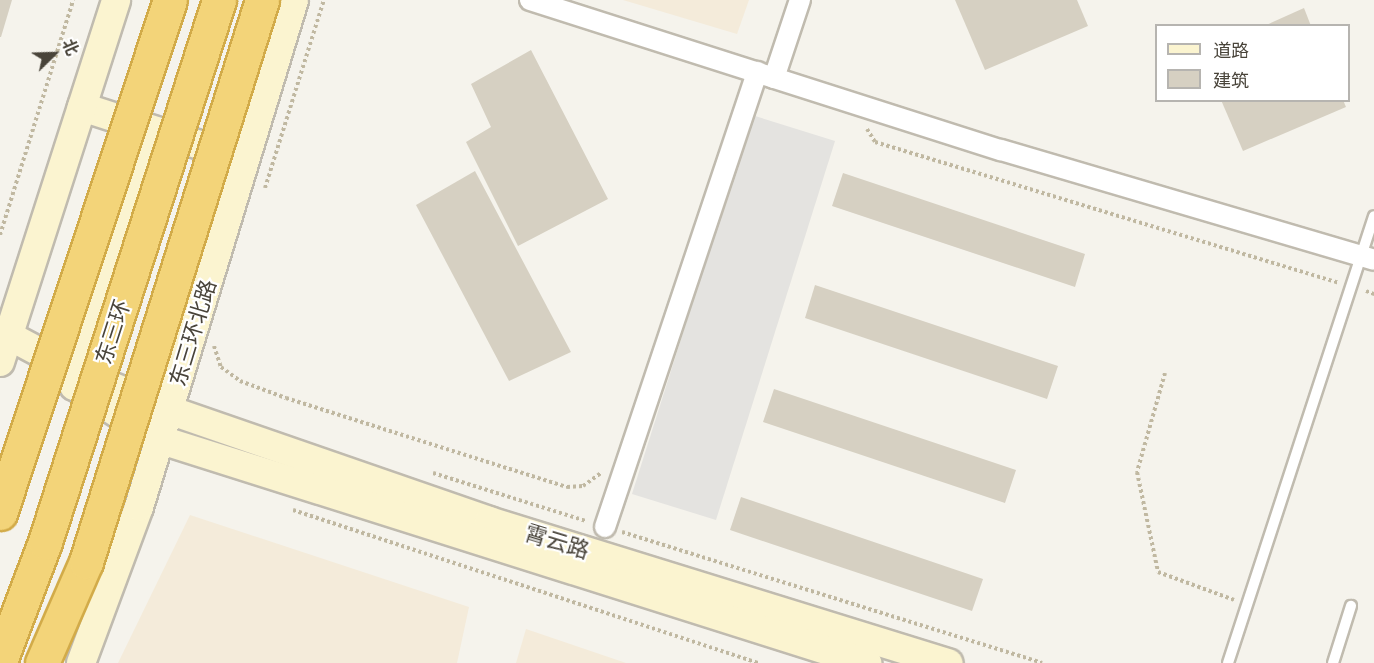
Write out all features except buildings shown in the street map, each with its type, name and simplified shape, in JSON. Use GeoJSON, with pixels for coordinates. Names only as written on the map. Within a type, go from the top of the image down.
{"type":"FeatureCollection","features":[{"type":"Feature","properties":{"kind":"highway"},"geometry":{"type":"LineString","coordinates":[[0,513],[170,0]]}},
{"type":"Feature","properties":{"kind":"highway","name":"东三环"},"geometry":{"type":"LineString","coordinates":[[0,661],[45,542],[219,0]]}},
{"type":"Feature","properties":{"kind":"highway"},"geometry":{"type":"LineString","coordinates":[[42,663],[86,562],[262,0]]}},
{"type":"Feature","properties":{"kind":"main road"},"geometry":{"type":"LineString","coordinates":[[0,362],[5,332],[116,0]]}},
{"type":"Feature","properties":{"kind":"main road","name":"东三环北路"},"geometry":{"type":"LineString","coordinates":[[81,663],[107,599],[169,410],[294,0]]}},
{"type":"Feature","properties":{"kind":"main road"},"geometry":{"type":"LineString","coordinates":[[82,107],[246,160]]}},
{"type":"Feature","properties":{"kind":"main road"},"geometry":{"type":"LineString","coordinates":[[5,332],[76,380],[159,132]]}},
{"type":"Feature","properties":{"kind":"main road","name":"霄云路"},"geometry":{"type":"LineString","coordinates":[[76,380],[489,521],[949,663]]}},
{"type":"Feature","properties":{"kind":"main road","name":"霄云路"},"geometry":{"type":"LineString","coordinates":[[76,380],[158,439],[867,663]]}},
{"type":"Feature","properties":{"kind":"street"},"geometry":{"type":"LineString","coordinates":[[530,0],[852,102],[1367,258]]}},
{"type":"Feature","properties":{"kind":"street"},"geometry":{"type":"LineString","coordinates":[[605,527],[766,75],[800,0]]}},
{"type":"Feature","properties":{"kind":"lane"},"geometry":{"type":"LineString","coordinates":[[1228,663],[1351,286],[1367,258],[1374,216]]}},
{"type":"Feature","properties":{"kind":"lane"},"geometry":{"type":"LineString","coordinates":[[1333,663],[1351,606]]}},
{"type":"Feature","properties":{"kind":"path"},"geometry":{"type":"LineString","coordinates":[[0,235],[73,0]]}},
{"type":"Feature","properties":{"kind":"path"},"geometry":{"type":"LineString","coordinates":[[261,198],[324,0]]}},
{"type":"Feature","properties":{"kind":"path"},"geometry":{"type":"LineString","coordinates":[[852,102],[875,142],[1374,294]]}},
{"type":"Feature","properties":{"kind":"path"},"geometry":{"type":"LineString","coordinates":[[215,337],[221,367],[240,381],[286,398],[567,487],[583,486],[606,468]]}},
{"type":"Feature","properties":{"kind":"path"},"geometry":{"type":"LineString","coordinates":[[1165,373],[1137,472],[1158,572],[1246,605]]}},
{"type":"Feature","properties":{"kind":"path"},"geometry":{"type":"LineString","coordinates":[[283,507],[758,663]]}},
{"type":"Feature","properties":{"kind":"shaded area"},"geometry":{"type":"Polygon","coordinates":[[[623,0],[749,0],[737,34],[623,0]]]}},
{"type":"Feature","properties":{"kind":"shaded area"},"geometry":{"type":"Polygon","coordinates":[[[752,115],[835,141],[716,520],[632,494],[752,115]]]}},
{"type":"Feature","properties":{"kind":"shaded area"},"geometry":{"type":"Polygon","coordinates":[[[190,515],[469,607],[457,663],[118,663],[190,515]]]}},
{"type":"Feature","properties":{"kind":"shaded area"},"geometry":{"type":"Polygon","coordinates":[[[526,629],[626,663],[516,663],[526,629]]]}}]}
